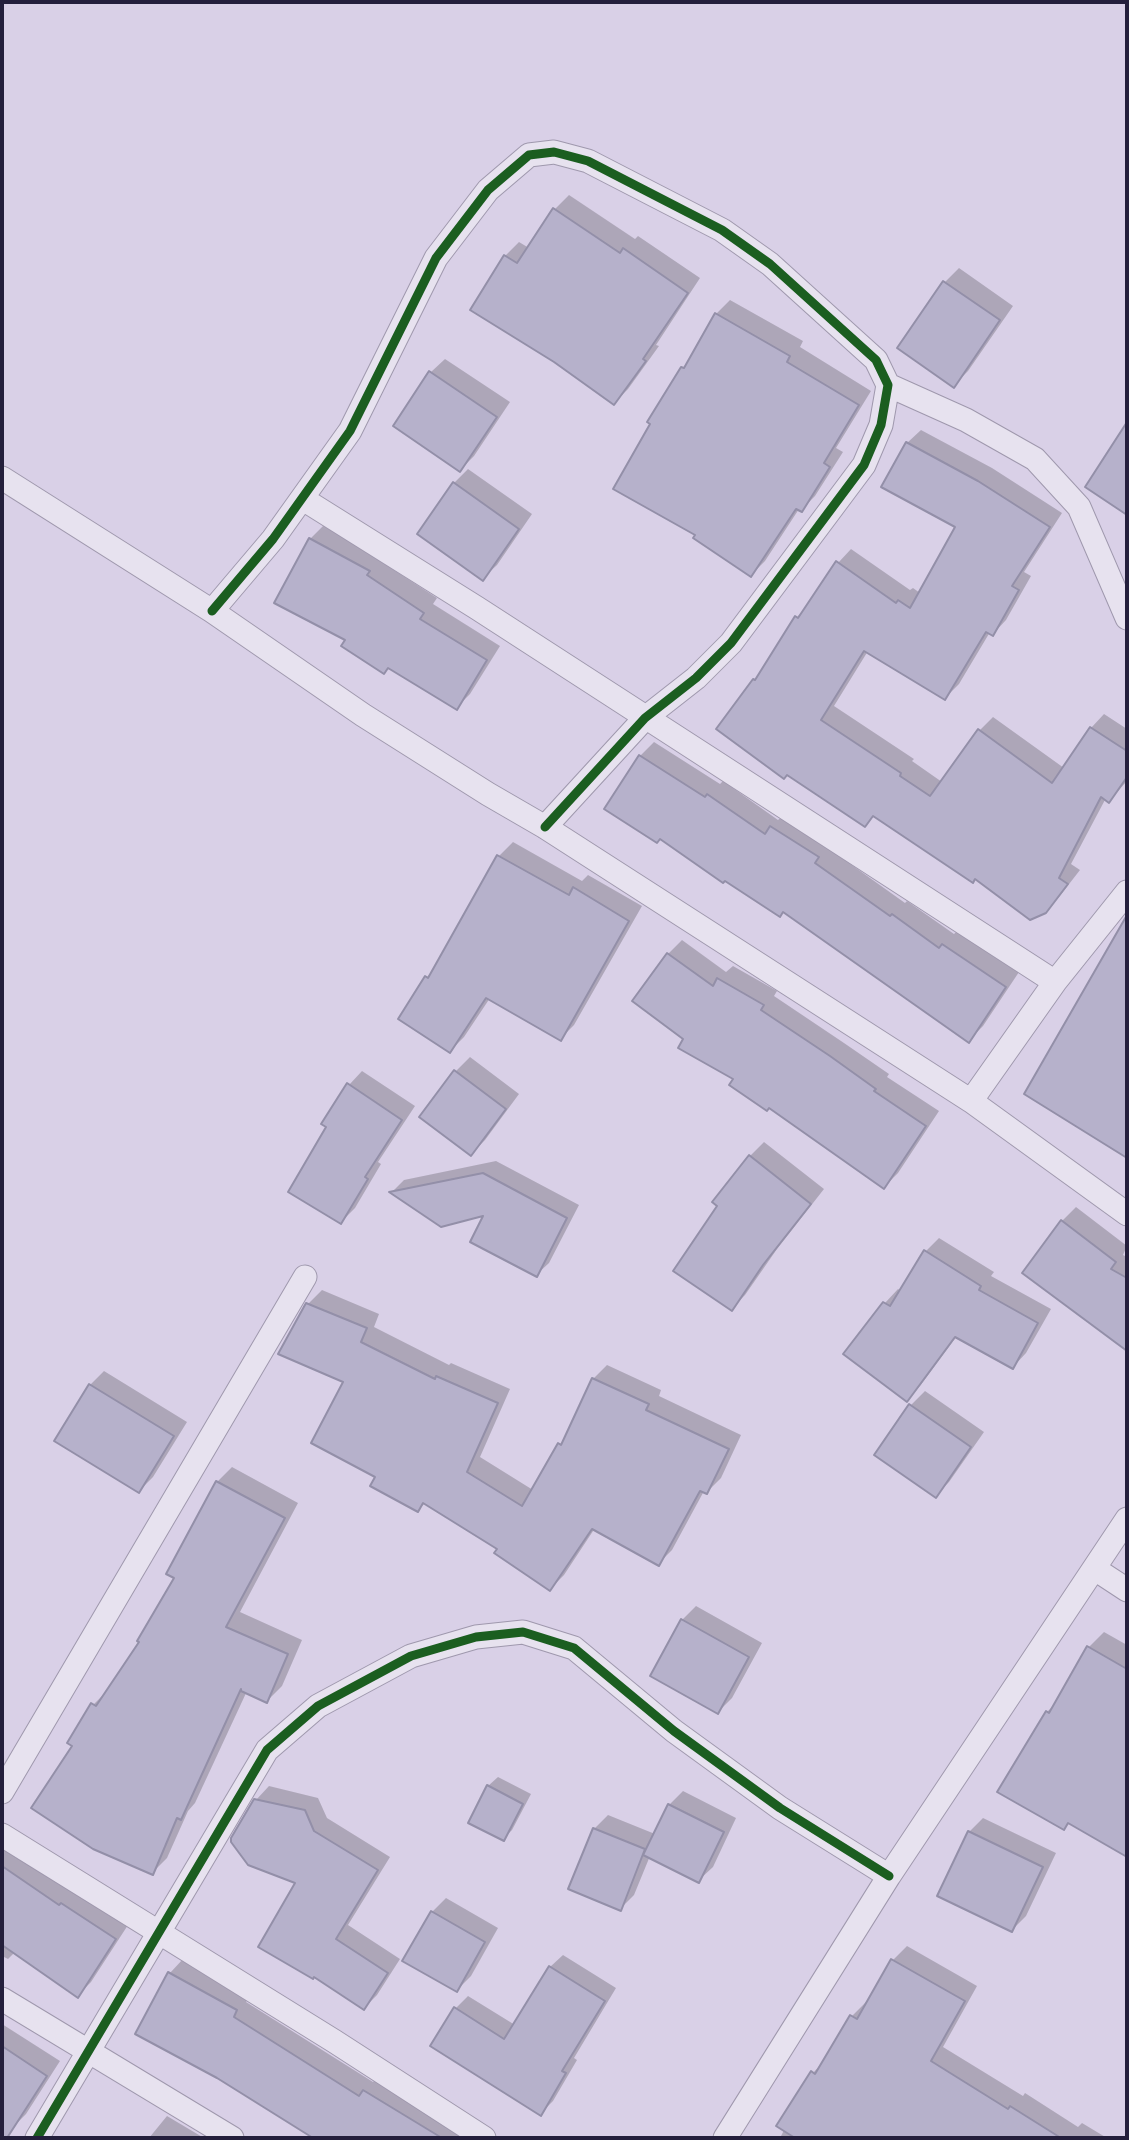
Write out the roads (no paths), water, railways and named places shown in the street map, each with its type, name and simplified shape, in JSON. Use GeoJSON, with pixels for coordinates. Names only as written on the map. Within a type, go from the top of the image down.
{"type":"FeatureCollection","features":[{"type":"Feature","properties":{"kind":"street"},"geometry":{"type":"LineString","coordinates":[[212,611],[303,499],[350,431],[436,258],[488,190],[529,155],[554,152],[588,161],[722,230],[770,264],[876,360],[888,385],[881,425],[864,465],[731,643],[696,678],[645,718],[545,827]]}},
{"type":"Feature","properties":{"kind":"street"},"geometry":{"type":"LineString","coordinates":[[888,385],[966,420],[1035,459],[1079,507],[1127,618]]}},
{"type":"Feature","properties":{"kind":"street"},"geometry":{"type":"LineString","coordinates":[[2,478],[212,611],[363,715],[545,827],[971,1101],[1127,1214]]}},
{"type":"Feature","properties":{"kind":"street"},"geometry":{"type":"LineString","coordinates":[[303,499],[1055,982]]}},
{"type":"Feature","properties":{"kind":"street"},"geometry":{"type":"LineString","coordinates":[[971,1101],[1055,982],[1127,892]]}},
{"type":"Feature","properties":{"kind":"street"},"geometry":{"type":"LineString","coordinates":[[2,1793],[305,1277]]}},
{"type":"Feature","properties":{"kind":"street"},"geometry":{"type":"LineString","coordinates":[[725,2138],[889,1876],[1127,1519]]}},
{"type":"Feature","properties":{"kind":"street"},"geometry":{"type":"LineString","coordinates":[[1095,1569],[1127,1590]]}},
{"type":"Feature","properties":{"kind":"street"},"geometry":{"type":"LineString","coordinates":[[37,2138],[267,1750],[318,1706],[411,1656],[477,1637],[523,1632],[574,1648],[674,1731],[780,1808],[889,1876]]}},
{"type":"Feature","properties":{"kind":"street"},"geometry":{"type":"LineString","coordinates":[[2,1835],[334,2041],[484,2138]]}},
{"type":"Feature","properties":{"kind":"street"},"geometry":{"type":"LineString","coordinates":[[2,1999],[232,2138]]}}]}
